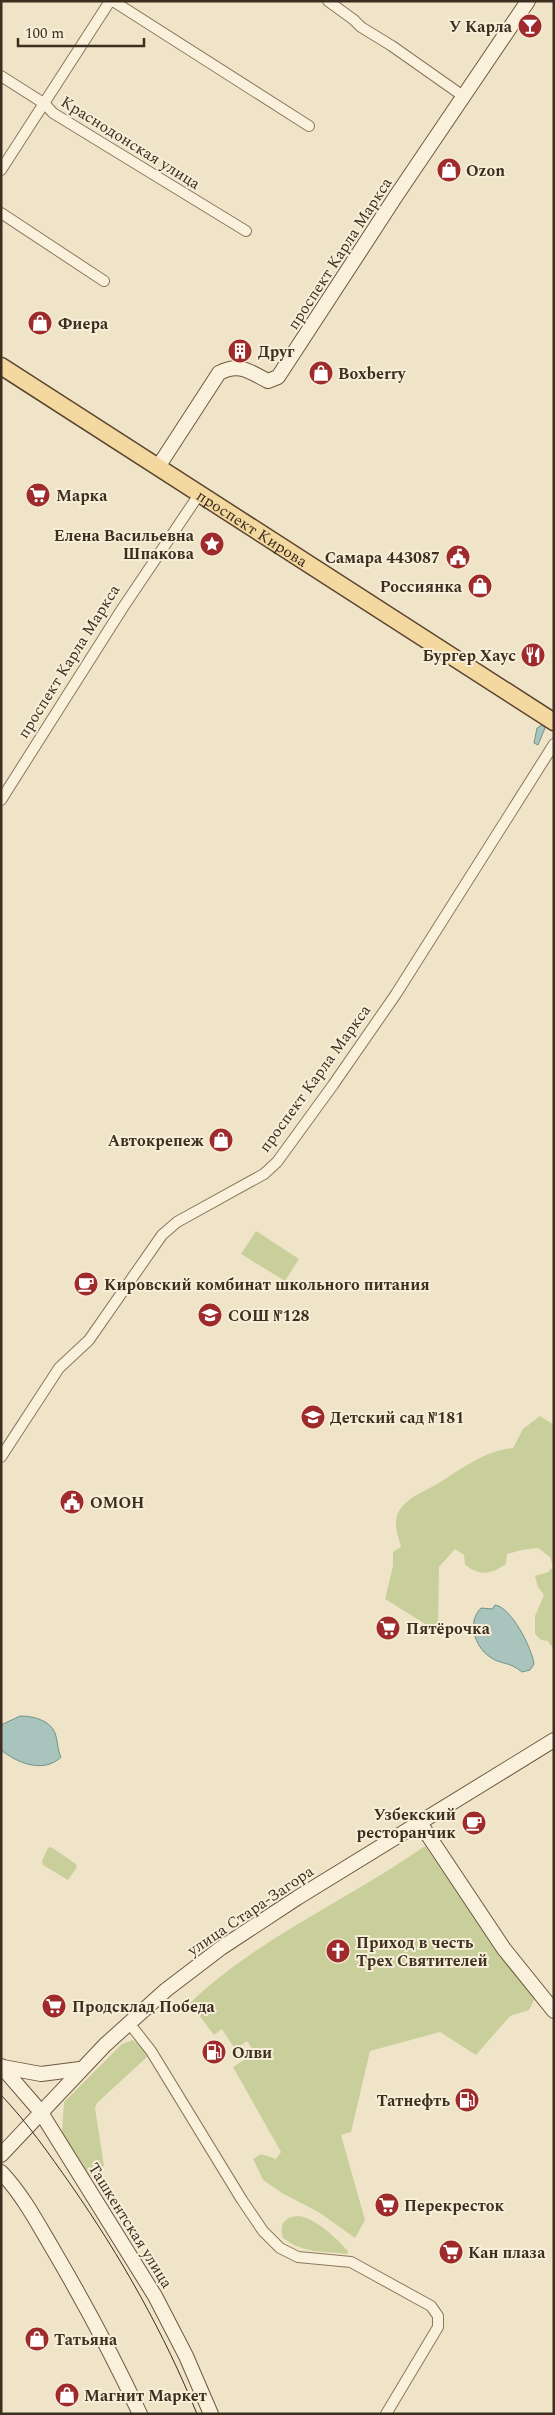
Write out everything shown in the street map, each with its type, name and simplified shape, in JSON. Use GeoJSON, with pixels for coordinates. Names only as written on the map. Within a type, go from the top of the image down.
{"type":"FeatureCollection","features":[{"type":"Feature","properties":{"kind":"main road","name":"проспект Карла Маркса"},"geometry":{"type":"LineString","coordinates":[[158,467],[219,373],[230,367],[240,368],[268,381],[278,377],[528,1]]}},
{"type":"Feature","properties":{"kind":"main road","name":"проспект Кирова"},"geometry":{"type":"LineString","coordinates":[[1,366],[554,722]]}},
{"type":"Feature","properties":{"kind":"main road","name":"улица Стара-Загора"},"geometry":{"type":"LineString","coordinates":[[1,2154],[80,2069],[129,2023],[166,1990],[221,1948],[297,1898],[554,1740]]}},
{"type":"Feature","properties":{"kind":"main road"},"geometry":{"type":"LineString","coordinates":[[420,1823],[504,1949],[554,2011]]}},
{"type":"Feature","properties":{"kind":"main road"},"geometry":{"type":"LineString","coordinates":[[2,2066],[41,2074],[80,2069]]}},
{"type":"Feature","properties":{"kind":"main road","name":"Ташкентская улица"},"geometry":{"type":"LineString","coordinates":[[2,2066],[40,2111],[155,2296],[186,2356],[211,2414]]}},
{"type":"Feature","properties":{"kind":"main road"},"geometry":{"type":"LineString","coordinates":[[1,2172],[10,2182],[40,2227],[71,2280],[102,2335],[140,2414]]}},
{"type":"Feature","properties":{"kind":"street"},"geometry":{"type":"LineString","coordinates":[[1,170],[112,1],[309,126]]}},
{"type":"Feature","properties":{"kind":"street"},"geometry":{"type":"LineString","coordinates":[[328,1],[361,27],[464,96]]}},
{"type":"Feature","properties":{"kind":"street","name":"Краснодонская улица"},"geometry":{"type":"LineString","coordinates":[[1,76],[45,104],[53,113],[246,231]]}},
{"type":"Feature","properties":{"kind":"street"},"geometry":{"type":"LineString","coordinates":[[1,213],[104,281]]}},
{"type":"Feature","properties":{"kind":"street","name":"проспект Карла Маркса"},"geometry":{"type":"LineString","coordinates":[[1,800],[122,609],[200,493]]}},
{"type":"Feature","properties":{"kind":"street","name":"проспект Карла Маркса"},"geometry":{"type":"LineString","coordinates":[[1,1456],[59,1368],[89,1340],[162,1234],[177,1222],[264,1174],[277,1162],[333,1086],[420,957],[554,744]]}},
{"type":"Feature","properties":{"kind":"street"},"geometry":{"type":"LineString","coordinates":[[129,2023],[151,2051],[242,2200],[263,2231],[280,2248],[298,2256],[351,2262],[431,2306],[438,2316],[438,2327],[386,2414]]}},
{"type":"Feature","properties":{"kind":"green space"},"geometry":{"type":"Polygon","coordinates":[[[256,1231],[299,1259],[285,1281],[241,1254],[256,1231]]]}},
{"type":"Feature","properties":{"kind":"green space"},"geometry":{"type":"Polygon","coordinates":[[[540,1416],[554,1425],[554,1650],[548,1641],[541,1640],[535,1634],[535,1616],[544,1595],[538,1587],[535,1576],[548,1572],[553,1567],[550,1557],[538,1548],[507,1554],[506,1564],[486,1573],[476,1571],[465,1565],[464,1555],[455,1549],[439,1567],[438,1626],[430,1627],[385,1599],[393,1566],[393,1552],[401,1547],[396,1521],[405,1503],[481,1457],[513,1448],[523,1429],[540,1416]]]}},
{"type":"Feature","properties":{"kind":"green space"},"geometry":{"type":"Polygon","coordinates":[[[425,1846],[500,1954],[535,1998],[529,2010],[510,2016],[476,2055],[440,2032],[370,2051],[351,2132],[341,2135],[365,2220],[355,2238],[320,2213],[282,2193],[263,2180],[253,2159],[261,2154],[276,2159],[281,2152],[233,2067],[255,2053],[247,2041],[235,2049],[222,2029],[214,2035],[190,2003],[216,1980],[274,1939],[396,1866],[425,1846]]]}},
{"type":"Feature","properties":{"kind":"green space"},"geometry":{"type":"Polygon","coordinates":[[[51,1847],[76,1864],[77,1867],[68,1880],[43,1865],[42,1861],[48,1848],[51,1847]]]}},
{"type":"Feature","properties":{"kind":"green space"},"geometry":{"type":"Polygon","coordinates":[[[133,2040],[144,2049],[148,2056],[97,2103],[95,2108],[104,2166],[88,2178],[66,2145],[62,2132],[64,2102],[122,2044],[133,2040]]]}},
{"type":"Feature","properties":{"kind":"green space"},"geometry":{"type":"Polygon","coordinates":[[[298,2216],[312,2220],[325,2229],[348,2251],[347,2254],[306,2249],[283,2238],[282,2226],[284,2222],[289,2218],[298,2216]]]}},
{"type":"Feature","properties":{"kind":"water"},"geometry":{"type":"Polygon","coordinates":[[[542,725],[545,728],[538,745],[534,743],[537,728],[542,725]]]}},
{"type":"Feature","properties":{"kind":"water"},"geometry":{"type":"Polygon","coordinates":[[[495,1605],[508,1613],[520,1629],[534,1664],[530,1670],[522,1672],[513,1666],[490,1657],[476,1640],[473,1627],[477,1614],[481,1608],[492,1609],[495,1605]]]}},
{"type":"Feature","properties":{"kind":"water"},"geometry":{"type":"Polygon","coordinates":[[[20,1716],[35,1718],[45,1722],[53,1729],[61,1757],[47,1765],[39,1766],[15,1759],[1,1750],[1,1725],[20,1716]]]}},
{"type":"Feature","properties":{"kind":"tram line"},"geometry":{"type":"LineString","coordinates":[[1,2095],[46,2150],[107,2240],[156,2325],[197,2414]]}},
{"type":"Feature","properties":{"kind":"place","name":"У Карла"},"geometry":{"type":"Point","coordinates":[530,26]}},
{"type":"Feature","properties":{"kind":"place","name":"Ozon"},"geometry":{"type":"Point","coordinates":[449,170]}},
{"type":"Feature","properties":{"kind":"place","name":"Фиера"},"geometry":{"type":"Point","coordinates":[40,323]}},
{"type":"Feature","properties":{"kind":"place","name":"Друг"},"geometry":{"type":"Point","coordinates":[240,351]}},
{"type":"Feature","properties":{"kind":"place","name":"Boxberry"},"geometry":{"type":"Point","coordinates":[321,373]}},
{"type":"Feature","properties":{"kind":"place","name":"Марка"},"geometry":{"type":"Point","coordinates":[38,495]}},
{"type":"Feature","properties":{"kind":"place","name":"Елена Васильевна Шпакова"},"geometry":{"type":"Point","coordinates":[212,544]}},
{"type":"Feature","properties":{"kind":"place","name":"Самара 443087"},"geometry":{"type":"Point","coordinates":[458,557]}},
{"type":"Feature","properties":{"kind":"place","name":"Россиянка"},"geometry":{"type":"Point","coordinates":[480,586]}},
{"type":"Feature","properties":{"kind":"place","name":"Бургер Хаус"},"geometry":{"type":"Point","coordinates":[533,655]}},
{"type":"Feature","properties":{"kind":"place","name":"Автокрепеж"},"geometry":{"type":"Point","coordinates":[221,1140]}},
{"type":"Feature","properties":{"kind":"place","name":"Кировский комбинат школьного питания"},"geometry":{"type":"Point","coordinates":[86,1284]}},
{"type":"Feature","properties":{"kind":"place","name":"СОШ №128"},"geometry":{"type":"Point","coordinates":[210,1315]}},
{"type":"Feature","properties":{"kind":"place","name":"Детский сад №181"},"geometry":{"type":"Point","coordinates":[313,1417]}},
{"type":"Feature","properties":{"kind":"place","name":"ОМОН"},"geometry":{"type":"Point","coordinates":[72,1502]}},
{"type":"Feature","properties":{"kind":"place","name":"Пятёрочка"},"geometry":{"type":"Point","coordinates":[388,1628]}},
{"type":"Feature","properties":{"kind":"place","name":"Узбекский ресторанчик"},"geometry":{"type":"Point","coordinates":[474,1823]}},
{"type":"Feature","properties":{"kind":"place","name":"Приход в честь Трех Святителей"},"geometry":{"type":"Point","coordinates":[338,1951]}},
{"type":"Feature","properties":{"kind":"place","name":"Продсклад Победа"},"geometry":{"type":"Point","coordinates":[54,2006]}},
{"type":"Feature","properties":{"kind":"place","name":"Олви"},"geometry":{"type":"Point","coordinates":[214,2052]}},
{"type":"Feature","properties":{"kind":"place","name":"Татнефть"},"geometry":{"type":"Point","coordinates":[467,2100]}},
{"type":"Feature","properties":{"kind":"place","name":"Перекресток"},"geometry":{"type":"Point","coordinates":[387,2205]}},
{"type":"Feature","properties":{"kind":"place","name":"Кан плаза"},"geometry":{"type":"Point","coordinates":[451,2252]}},
{"type":"Feature","properties":{"kind":"place","name":"Татьяна"},"geometry":{"type":"Point","coordinates":[37,2339]}},
{"type":"Feature","properties":{"kind":"place","name":"Магнит Маркет"},"geometry":{"type":"Point","coordinates":[67,2395]}}]}
